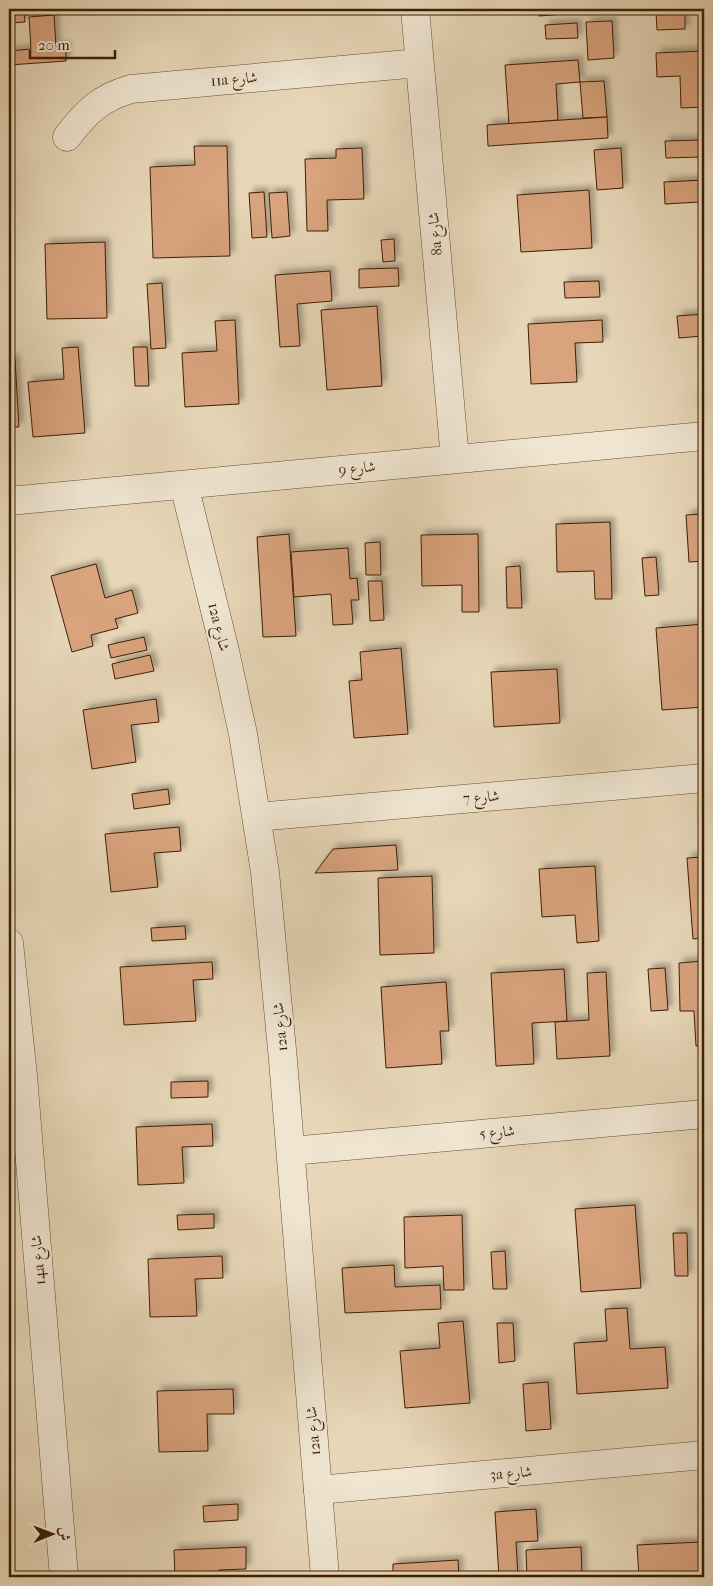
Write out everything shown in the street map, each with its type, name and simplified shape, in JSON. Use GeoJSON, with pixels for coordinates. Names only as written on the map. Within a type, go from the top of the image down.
{"type":"FeatureCollection","features":[{"type":"Feature","properties":{"kind":"street","name":"8a شارع"},"geometry":{"type":"LineString","coordinates":[[415,9],[455,459]]}},
{"type":"Feature","properties":{"kind":"street","name":"11a شارع"},"geometry":{"type":"LineString","coordinates":[[67,137],[83,115],[94,106],[117,93],[131,89],[419,63]]}},
{"type":"Feature","properties":{"kind":"street","name":"شارع 9"},"geometry":{"type":"LineString","coordinates":[[9,501],[704,436]]}},
{"type":"Feature","properties":{"kind":"street","name":"12a شارع"},"geometry":{"type":"LineString","coordinates":[[184,485],[225,651],[243,734],[257,817],[271,927],[325,1577]]}},
{"type":"Feature","properties":{"kind":"street","name":"شارع 7"},"geometry":{"type":"LineString","coordinates":[[257,817],[704,778]]}},
{"type":"Feature","properties":{"kind":"street","name":"14a شارع"},"geometry":{"type":"LineString","coordinates":[[9,943],[23,1076],[64,1577]]}},
{"type":"Feature","properties":{"kind":"street","name":"شارع 5"},"geometry":{"type":"LineString","coordinates":[[291,1151],[704,1114]]}},
{"type":"Feature","properties":{"kind":"street","name":"3a شارع"},"geometry":{"type":"LineString","coordinates":[[318,1490],[704,1455]]}},
{"type":"Feature","properties":{"kind":"building"},"geometry":{"type":"Polygon","coordinates":[[[9,9],[55,10],[24,11],[25,22],[9,23],[9,9]]]}},
{"type":"Feature","properties":{"kind":"building"},"geometry":{"type":"Polygon","coordinates":[[[151,9],[204,9],[151,12],[151,9]]]}},
{"type":"Feature","properties":{"kind":"building"},"geometry":{"type":"Polygon","coordinates":[[[538,9],[575,9],[576,13],[539,16],[538,9]]]}},
{"type":"Feature","properties":{"kind":"building"},"geometry":{"type":"Polygon","coordinates":[[[575,9],[611,9],[611,10],[576,13],[575,9]]]}},
{"type":"Feature","properties":{"kind":"building"},"geometry":{"type":"Polygon","coordinates":[[[656,12],[685,12],[685,29],[657,30],[656,12]]]}},
{"type":"Feature","properties":{"kind":"building"},"geometry":{"type":"Polygon","coordinates":[[[54,15],[56,46],[66,46],[66,61],[9,65],[9,51],[31,49],[29,17],[54,15]]]}},
{"type":"Feature","properties":{"kind":"building"},"geometry":{"type":"Polygon","coordinates":[[[612,21],[614,58],[588,60],[586,22],[612,21]]]}},
{"type":"Feature","properties":{"kind":"building"},"geometry":{"type":"Polygon","coordinates":[[[577,23],[578,38],[546,39],[545,25],[577,23]]]}},
{"type":"Feature","properties":{"kind":"building"},"geometry":{"type":"Polygon","coordinates":[[[704,51],[704,107],[681,108],[680,76],[657,77],[656,53],[704,51]]]}},
{"type":"Feature","properties":{"kind":"building"},"geometry":{"type":"Polygon","coordinates":[[[578,60],[580,82],[556,84],[558,120],[509,124],[505,65],[578,60]]]}},
{"type":"Feature","properties":{"kind":"building"},"geometry":{"type":"Polygon","coordinates":[[[604,81],[607,117],[583,118],[580,82],[604,81]]]}},
{"type":"Feature","properties":{"kind":"building"},"geometry":{"type":"Polygon","coordinates":[[[607,117],[608,138],[488,146],[487,125],[607,117]]]}},
{"type":"Feature","properties":{"kind":"building"},"geometry":{"type":"Polygon","coordinates":[[[699,140],[700,157],[666,158],[665,141],[699,140]]]}},
{"type":"Feature","properties":{"kind":"building"},"geometry":{"type":"Polygon","coordinates":[[[194,146],[227,146],[230,256],[153,258],[150,167],[195,165],[194,146]]]}},
{"type":"Feature","properties":{"kind":"building"},"geometry":{"type":"Polygon","coordinates":[[[362,148],[364,199],[327,200],[328,231],[307,231],[305,159],[336,158],[336,149],[362,148]]]}},
{"type":"Feature","properties":{"kind":"building"},"geometry":{"type":"Polygon","coordinates":[[[621,148],[623,188],[597,190],[594,150],[621,148]]]}},
{"type":"Feature","properties":{"kind":"building"},"geometry":{"type":"Polygon","coordinates":[[[704,180],[704,240],[702,240],[700,202],[665,204],[664,182],[704,180]]]}},
{"type":"Feature","properties":{"kind":"building"},"geometry":{"type":"Polygon","coordinates":[[[589,190],[592,248],[521,252],[517,195],[589,190]]]}},
{"type":"Feature","properties":{"kind":"building"},"geometry":{"type":"Polygon","coordinates":[[[264,192],[267,237],[252,238],[249,193],[264,192]]]}},
{"type":"Feature","properties":{"kind":"building"},"geometry":{"type":"Polygon","coordinates":[[[287,192],[290,236],[272,238],[269,193],[287,192]]]}},
{"type":"Feature","properties":{"kind":"building"},"geometry":{"type":"Polygon","coordinates":[[[394,239],[395,261],[383,262],[381,240],[394,239]]]}},
{"type":"Feature","properties":{"kind":"building"},"geometry":{"type":"Polygon","coordinates":[[[105,242],[107,318],[47,319],[45,244],[105,242]]]}},
{"type":"Feature","properties":{"kind":"building"},"geometry":{"type":"Polygon","coordinates":[[[398,268],[399,286],[359,288],[359,269],[398,268]]]}},
{"type":"Feature","properties":{"kind":"building"},"geometry":{"type":"Polygon","coordinates":[[[330,271],[332,301],[297,304],[300,346],[280,347],[275,275],[330,271]]]}},
{"type":"Feature","properties":{"kind":"building"},"geometry":{"type":"Polygon","coordinates":[[[599,281],[600,297],[565,298],[564,282],[599,281]]]}},
{"type":"Feature","properties":{"kind":"building"},"geometry":{"type":"Polygon","coordinates":[[[162,283],[166,348],[151,349],[147,284],[162,283]]]}},
{"type":"Feature","properties":{"kind":"building"},"geometry":{"type":"Polygon","coordinates":[[[377,306],[382,386],[327,390],[321,310],[377,306]]]}},
{"type":"Feature","properties":{"kind":"building"},"geometry":{"type":"Polygon","coordinates":[[[704,314],[704,354],[703,336],[679,338],[677,316],[704,314]]]}},
{"type":"Feature","properties":{"kind":"building"},"geometry":{"type":"Polygon","coordinates":[[[235,320],[239,404],[185,407],[182,353],[217,351],[215,321],[235,320]]]}},
{"type":"Feature","properties":{"kind":"building"},"geometry":{"type":"Polygon","coordinates":[[[602,320],[603,342],[575,343],[577,382],[531,384],[528,324],[602,320]]]}},
{"type":"Feature","properties":{"kind":"building"},"geometry":{"type":"Polygon","coordinates":[[[78,347],[85,433],[33,437],[28,382],[64,379],[62,348],[78,347]]]}},
{"type":"Feature","properties":{"kind":"building"},"geometry":{"type":"Polygon","coordinates":[[[133,347],[147,347],[149,386],[135,386],[133,347]]]}},
{"type":"Feature","properties":{"kind":"building"},"geometry":{"type":"Polygon","coordinates":[[[9,359],[15,359],[19,427],[9,427],[9,359]]]}},
{"type":"Feature","properties":{"kind":"building"},"geometry":{"type":"Polygon","coordinates":[[[704,514],[704,561],[689,562],[686,515],[704,514]]]}},
{"type":"Feature","properties":{"kind":"building"},"geometry":{"type":"Polygon","coordinates":[[[610,522],[612,599],[595,599],[594,571],[557,572],[556,524],[610,522]]]}},
{"type":"Feature","properties":{"kind":"building"},"geometry":{"type":"Polygon","coordinates":[[[289,534],[296,636],[263,637],[257,537],[289,534]]]}},
{"type":"Feature","properties":{"kind":"building"},"geometry":{"type":"Polygon","coordinates":[[[478,534],[479,612],[462,612],[462,585],[422,586],[421,535],[478,534]]]}},
{"type":"Feature","properties":{"kind":"building"},"geometry":{"type":"Polygon","coordinates":[[[380,542],[381,575],[366,575],[365,543],[380,542]]]}},
{"type":"Feature","properties":{"kind":"building"},"geometry":{"type":"Polygon","coordinates":[[[348,548],[350,579],[357,578],[359,600],[351,600],[353,624],[333,625],[331,594],[294,597],[291,552],[348,548]]]}},
{"type":"Feature","properties":{"kind":"building"},"geometry":{"type":"Polygon","coordinates":[[[656,557],[659,595],[645,596],[642,558],[656,557]]]}},
{"type":"Feature","properties":{"kind":"building"},"geometry":{"type":"Polygon","coordinates":[[[96,564],[105,598],[132,590],[138,613],[115,619],[118,628],[91,635],[93,646],[72,652],[51,576],[96,564]]]}},
{"type":"Feature","properties":{"kind":"building"},"geometry":{"type":"Polygon","coordinates":[[[520,566],[522,608],[507,608],[506,567],[520,566]]]}},
{"type":"Feature","properties":{"kind":"building"},"geometry":{"type":"Polygon","coordinates":[[[368,581],[382,581],[384,620],[370,621],[368,581]]]}},
{"type":"Feature","properties":{"kind":"building"},"geometry":{"type":"Polygon","coordinates":[[[704,624],[704,707],[662,710],[656,628],[704,624]]]}},
{"type":"Feature","properties":{"kind":"building"},"geometry":{"type":"Polygon","coordinates":[[[144,637],[147,650],[111,658],[108,645],[144,637]]]}},
{"type":"Feature","properties":{"kind":"building"},"geometry":{"type":"Polygon","coordinates":[[[401,648],[408,734],[354,738],[349,681],[362,680],[360,652],[401,648]]]}},
{"type":"Feature","properties":{"kind":"building"},"geometry":{"type":"Polygon","coordinates":[[[150,655],[154,671],[115,679],[112,664],[150,655]]]}},
{"type":"Feature","properties":{"kind":"building"},"geometry":{"type":"Polygon","coordinates":[[[557,669],[560,723],[494,727],[491,672],[557,669]]]}},
{"type":"Feature","properties":{"kind":"building"},"geometry":{"type":"Polygon","coordinates":[[[156,699],[159,722],[131,725],[136,762],[92,769],[83,710],[156,699]]]}},
{"type":"Feature","properties":{"kind":"building"},"geometry":{"type":"Polygon","coordinates":[[[168,789],[170,804],[134,809],[132,794],[168,789]]]}},
{"type":"Feature","properties":{"kind":"building"},"geometry":{"type":"Polygon","coordinates":[[[179,827],[181,851],[154,853],[158,887],[111,892],[105,834],[179,827]]]}},
{"type":"Feature","properties":{"kind":"building"},"geometry":{"type":"Polygon","coordinates":[[[396,845],[398,870],[315,873],[333,849],[396,845]]]}},
{"type":"Feature","properties":{"kind":"building"},"geometry":{"type":"Polygon","coordinates":[[[704,857],[704,938],[693,939],[687,858],[704,857]]]}},
{"type":"Feature","properties":{"kind":"building"},"geometry":{"type":"Polygon","coordinates":[[[595,866],[599,941],[577,943],[575,915],[542,917],[539,869],[595,866]]]}},
{"type":"Feature","properties":{"kind":"building"},"geometry":{"type":"Polygon","coordinates":[[[432,876],[434,953],[380,955],[378,878],[432,876]]]}},
{"type":"Feature","properties":{"kind":"building"},"geometry":{"type":"Polygon","coordinates":[[[185,926],[186,939],[152,941],[151,928],[185,926]]]}},
{"type":"Feature","properties":{"kind":"building"},"geometry":{"type":"Polygon","coordinates":[[[704,961],[704,1045],[696,1046],[694,1011],[680,1011],[679,963],[704,961]]]}},
{"type":"Feature","properties":{"kind":"building"},"geometry":{"type":"Polygon","coordinates":[[[212,962],[213,979],[193,980],[196,1021],[124,1025],[120,967],[212,962]]]}},
{"type":"Feature","properties":{"kind":"building"},"geometry":{"type":"Polygon","coordinates":[[[665,968],[668,1010],[651,1011],[648,969],[665,968]]]}},
{"type":"Feature","properties":{"kind":"building"},"geometry":{"type":"Polygon","coordinates":[[[564,969],[567,1021],[532,1023],[534,1064],[496,1066],[491,973],[564,969]]]}},
{"type":"Feature","properties":{"kind":"building"},"geometry":{"type":"Polygon","coordinates":[[[606,972],[610,1056],[557,1059],[555,1022],[589,1020],[587,973],[606,972]]]}},
{"type":"Feature","properties":{"kind":"building"},"geometry":{"type":"Polygon","coordinates":[[[446,982],[449,1031],[440,1031],[442,1064],[386,1068],[381,987],[446,982]]]}},
{"type":"Feature","properties":{"kind":"building"},"geometry":{"type":"Polygon","coordinates":[[[208,1081],[208,1097],[171,1098],[171,1082],[208,1081]]]}},
{"type":"Feature","properties":{"kind":"building"},"geometry":{"type":"Polygon","coordinates":[[[212,1124],[213,1146],[182,1147],[184,1183],[138,1185],[136,1127],[212,1124]]]}},
{"type":"Feature","properties":{"kind":"building"},"geometry":{"type":"Polygon","coordinates":[[[635,1205],[641,1288],[581,1292],[575,1209],[635,1205]]]}},
{"type":"Feature","properties":{"kind":"building"},"geometry":{"type":"Polygon","coordinates":[[[214,1214],[214,1228],[178,1230],[177,1215],[214,1214]]]}},
{"type":"Feature","properties":{"kind":"building"},"geometry":{"type":"Polygon","coordinates":[[[462,1215],[464,1290],[444,1290],[443,1266],[405,1268],[404,1217],[462,1215]]]}},
{"type":"Feature","properties":{"kind":"building"},"geometry":{"type":"Polygon","coordinates":[[[673,1233],[687,1233],[688,1276],[675,1276],[673,1233]]]}},
{"type":"Feature","properties":{"kind":"building"},"geometry":{"type":"Polygon","coordinates":[[[505,1251],[507,1289],[493,1289],[491,1252],[505,1251]]]}},
{"type":"Feature","properties":{"kind":"building"},"geometry":{"type":"Polygon","coordinates":[[[222,1256],[223,1278],[195,1279],[197,1316],[150,1317],[148,1259],[222,1256]]]}},
{"type":"Feature","properties":{"kind":"building"},"geometry":{"type":"Polygon","coordinates":[[[394,1265],[395,1287],[440,1285],[441,1309],[345,1313],[342,1268],[394,1265]]]}},
{"type":"Feature","properties":{"kind":"building"},"geometry":{"type":"Polygon","coordinates":[[[627,1308],[630,1349],[665,1347],[668,1388],[577,1394],[574,1343],[607,1341],[605,1309],[627,1308]]]}},
{"type":"Feature","properties":{"kind":"building"},"geometry":{"type":"Polygon","coordinates":[[[463,1321],[470,1403],[405,1408],[400,1351],[440,1348],[438,1323],[463,1321]]]}},
{"type":"Feature","properties":{"kind":"building"},"geometry":{"type":"Polygon","coordinates":[[[497,1323],[513,1323],[515,1361],[499,1363],[497,1323]]]}},
{"type":"Feature","properties":{"kind":"building"},"geometry":{"type":"Polygon","coordinates":[[[548,1382],[551,1429],[526,1431],[523,1384],[548,1382]]]}},
{"type":"Feature","properties":{"kind":"building"},"geometry":{"type":"Polygon","coordinates":[[[233,1389],[234,1414],[207,1414],[208,1451],[159,1452],[157,1391],[233,1389]]]}},
{"type":"Feature","properties":{"kind":"building"},"geometry":{"type":"Polygon","coordinates":[[[238,1504],[238,1520],[204,1522],[203,1506],[238,1504]]]}},
{"type":"Feature","properties":{"kind":"building"},"geometry":{"type":"Polygon","coordinates":[[[536,1509],[538,1541],[516,1542],[518,1577],[499,1577],[495,1512],[536,1509]]]}},
{"type":"Feature","properties":{"kind":"building"},"geometry":{"type":"Polygon","coordinates":[[[704,1530],[704,1555],[701,1555],[700,1531],[704,1530]]]}},
{"type":"Feature","properties":{"kind":"building"},"geometry":{"type":"Polygon","coordinates":[[[701,1542],[702,1577],[639,1577],[637,1545],[701,1542]]]}},
{"type":"Feature","properties":{"kind":"building"},"geometry":{"type":"Polygon","coordinates":[[[246,1547],[246,1569],[219,1570],[220,1577],[175,1577],[174,1550],[246,1547]]]}},
{"type":"Feature","properties":{"kind":"building"},"geometry":{"type":"Polygon","coordinates":[[[581,1547],[582,1577],[527,1577],[526,1550],[581,1547]]]}},
{"type":"Feature","properties":{"kind":"building"},"geometry":{"type":"Polygon","coordinates":[[[458,1560],[459,1577],[393,1577],[393,1564],[458,1560]]]}}]}
